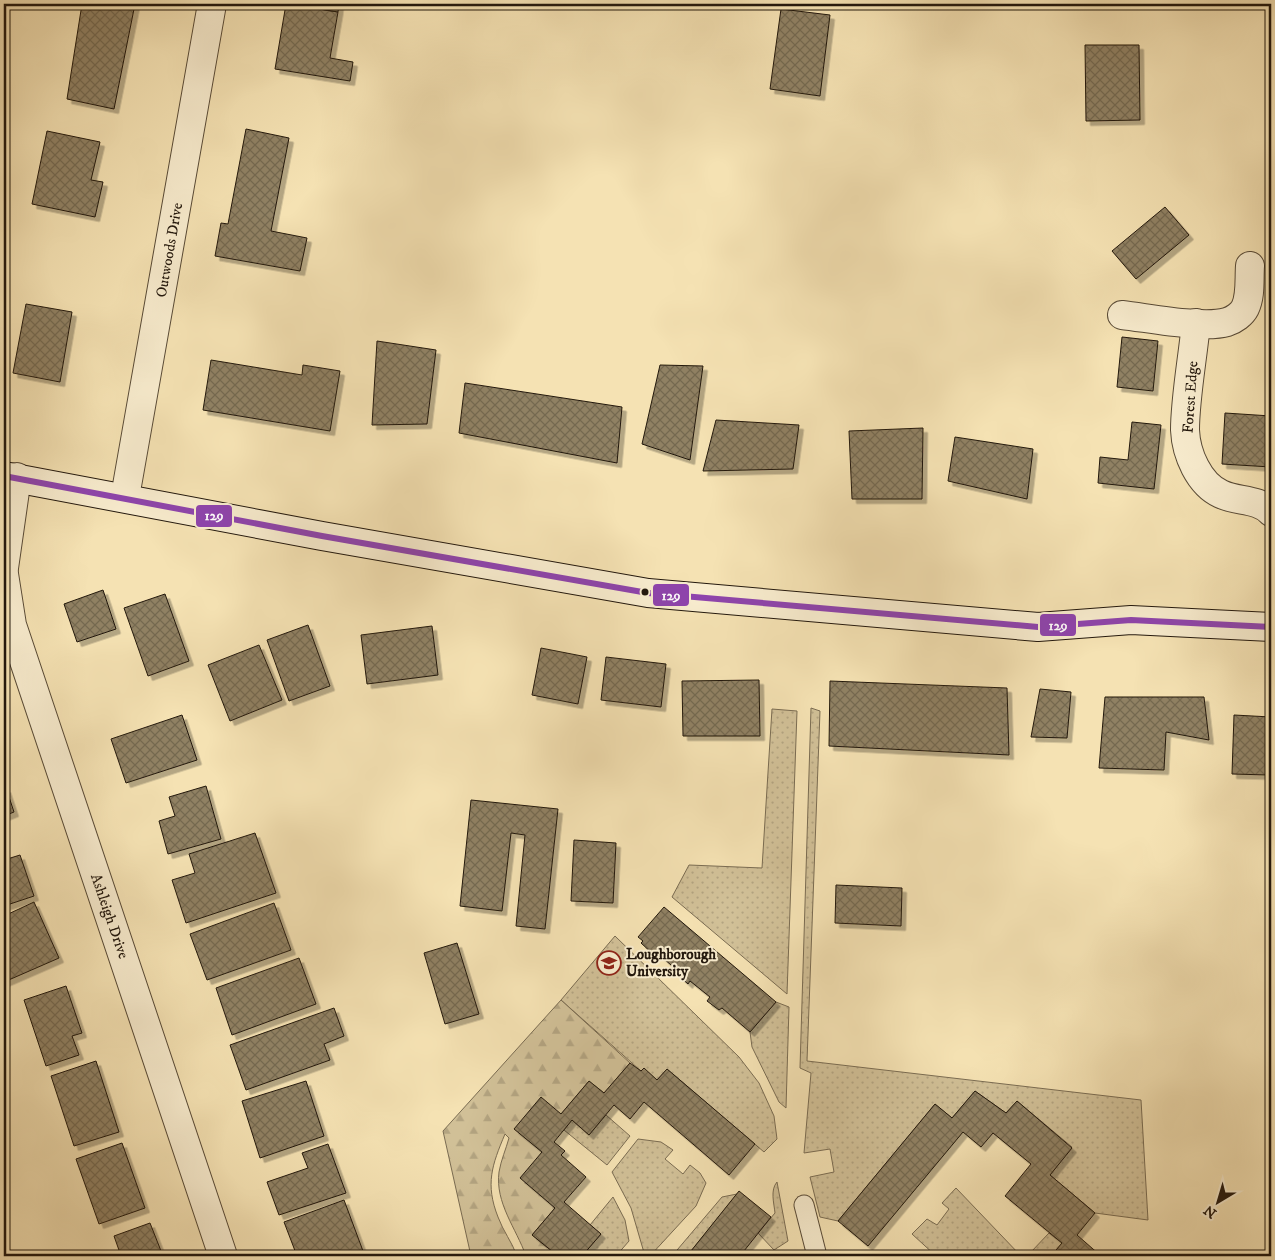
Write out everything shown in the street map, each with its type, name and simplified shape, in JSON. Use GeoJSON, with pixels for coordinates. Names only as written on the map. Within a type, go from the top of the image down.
{"type":"FeatureCollection","features":[{"type":"Feature","properties":{"kind":"street","name":"Outwoods Drive"},"geometry":{"type":"LineString","coordinates":[[125,497],[212,4]]}},
{"type":"Feature","properties":{"kind":"street"},"geometry":{"type":"LineString","coordinates":[[1122,315],[1196,323],[1227,322],[1238,317],[1245,309],[1250,266]]}},
{"type":"Feature","properties":{"kind":"street","name":"Forest Edge"},"geometry":{"type":"LineString","coordinates":[[1196,323],[1185,431],[1189,452],[1202,480],[1221,494],[1246,499],[1267,507],[1271,512]]}},
{"type":"Feature","properties":{"kind":"street"},"geometry":{"type":"LineString","coordinates":[[4,568],[10,476],[322,536],[648,593],[1038,627],[1131,620],[1271,627]]}},
{"type":"Feature","properties":{"kind":"street","name":"Ashleigh Drive"},"geometry":{"type":"LineString","coordinates":[[4,574],[12,625],[223,1256]]}},
{"type":"Feature","properties":{"kind":"lane"},"geometry":{"type":"LineString","coordinates":[[804,1205],[817,1256]]}},
{"type":"Feature","properties":{"kind":"green space"},"geometry":{"type":"Polygon","coordinates":[[[811,708],[820,711],[807,1061],[1141,1100],[1148,1220],[1095,1213],[1050,1175],[1072,1147],[1017,1101],[1006,1113],[975,1091],[952,1118],[935,1104],[838,1221],[820,1217],[810,1177],[834,1172],[830,1149],[804,1153],[811,1073],[800,1068],[811,708]]]}},
{"type":"Feature","properties":{"kind":"green space"},"geometry":{"type":"Polygon","coordinates":[[[772,709],[797,711],[787,994],[672,897],[689,865],[762,868],[772,709]]]}},
{"type":"Feature","properties":{"kind":"green space"},"geometry":{"type":"Polygon","coordinates":[[[615,936],[739,1057],[759,1083],[774,1116],[777,1139],[764,1152],[667,1069],[657,1080],[641,1071],[561,1000],[615,936]]]}},
{"type":"Feature","properties":{"kind":"green space"},"geometry":{"type":"Polygon","coordinates":[[[561,1000],[630,1063],[604,1093],[589,1081],[561,1114],[515,1129],[542,1152],[555,1208],[532,1235],[558,1256],[526,1256],[507,1215],[500,1194],[499,1183],[499,1172],[509,1138],[505,1134],[494,1165],[491,1184],[494,1205],[500,1222],[517,1256],[471,1256],[443,1131],[561,1000]]]}},
{"type":"Feature","properties":{"kind":"green space"},"geometry":{"type":"Polygon","coordinates":[[[776,1002],[789,1007],[786,1108],[779,1102],[752,1047],[750,1032],[776,1002]]]}},
{"type":"Feature","properties":{"kind":"green space"},"geometry":{"type":"Polygon","coordinates":[[[606,1115],[630,1136],[607,1165],[564,1130],[572,1120],[589,1135],[606,1115]]]}},
{"type":"Feature","properties":{"kind":"green space"},"geometry":{"type":"Polygon","coordinates":[[[638,1139],[661,1142],[673,1150],[665,1159],[683,1174],[690,1165],[700,1173],[706,1183],[696,1206],[650,1256],[645,1256],[631,1208],[612,1172],[638,1139]]]}},
{"type":"Feature","properties":{"kind":"green space"},"geometry":{"type":"Polygon","coordinates":[[[777,1182],[788,1241],[774,1250],[758,1233],[775,1213],[773,1193],[777,1182]]]}},
{"type":"Feature","properties":{"kind":"green space"},"geometry":{"type":"Polygon","coordinates":[[[956,1188],[1021,1256],[936,1256],[912,1234],[927,1219],[937,1225],[949,1209],[942,1203],[956,1188]]]}},
{"type":"Feature","properties":{"kind":"green space"},"geometry":{"type":"Polygon","coordinates":[[[737,1194],[687,1256],[672,1256],[722,1197],[737,1194]]]}},
{"type":"Feature","properties":{"kind":"green space"},"geometry":{"type":"Polygon","coordinates":[[[613,1197],[625,1220],[629,1241],[616,1256],[582,1256],[601,1234],[590,1225],[613,1197]]]}},
{"type":"Feature","properties":{"kind":"green space"},"geometry":{"type":"Polygon","coordinates":[[[1049,1233],[1062,1243],[1051,1256],[1032,1256],[1031,1252],[1049,1233]]]}},
{"type":"Feature","properties":{"kind":"building"},"geometry":{"type":"Polygon","coordinates":[[[82,4],[135,4],[114,109],[67,99],[82,4]]]}},
{"type":"Feature","properties":{"kind":"building"},"geometry":{"type":"Polygon","coordinates":[[[286,4],[338,12],[330,58],[353,62],[350,81],[275,69],[286,4]]]}},
{"type":"Feature","properties":{"kind":"building"},"geometry":{"type":"Polygon","coordinates":[[[289,4],[339,4],[338,12],[289,4]]]}},
{"type":"Feature","properties":{"kind":"building"},"geometry":{"type":"Polygon","coordinates":[[[781,9],[830,15],[820,96],[770,89],[781,9]]]}},
{"type":"Feature","properties":{"kind":"building"},"geometry":{"type":"Polygon","coordinates":[[[1085,45],[1139,45],[1140,120],[1086,121],[1085,45]]]}},
{"type":"Feature","properties":{"kind":"building"},"geometry":{"type":"Polygon","coordinates":[[[246,129],[289,138],[271,231],[307,238],[300,271],[215,256],[221,223],[228,224],[246,129]]]}},
{"type":"Feature","properties":{"kind":"building"},"geometry":{"type":"Polygon","coordinates":[[[47,131],[100,142],[91,180],[103,182],[95,217],[32,204],[47,131]]]}},
{"type":"Feature","properties":{"kind":"building"},"geometry":{"type":"Polygon","coordinates":[[[1165,207],[1189,235],[1136,279],[1112,251],[1165,207]]]}},
{"type":"Feature","properties":{"kind":"building"},"geometry":{"type":"Polygon","coordinates":[[[26,304],[72,312],[60,382],[13,373],[26,304]]]}},
{"type":"Feature","properties":{"kind":"building"},"geometry":{"type":"Polygon","coordinates":[[[1122,337],[1158,341],[1153,391],[1117,387],[1122,337]]]}},
{"type":"Feature","properties":{"kind":"building"},"geometry":{"type":"Polygon","coordinates":[[[377,341],[436,350],[427,424],[372,425],[377,341]]]}},
{"type":"Feature","properties":{"kind":"building"},"geometry":{"type":"Polygon","coordinates":[[[211,360],[302,375],[303,365],[340,371],[330,431],[203,410],[211,360]]]}},
{"type":"Feature","properties":{"kind":"building"},"geometry":{"type":"Polygon","coordinates":[[[660,365],[703,366],[690,460],[642,444],[660,365]]]}},
{"type":"Feature","properties":{"kind":"building"},"geometry":{"type":"Polygon","coordinates":[[[465,383],[622,407],[617,463],[459,433],[465,383]]]}},
{"type":"Feature","properties":{"kind":"building"},"geometry":{"type":"Polygon","coordinates":[[[1225,413],[1271,416],[1271,467],[1222,464],[1225,413]]]}},
{"type":"Feature","properties":{"kind":"building"},"geometry":{"type":"Polygon","coordinates":[[[716,420],[799,425],[793,469],[703,471],[716,420]]]}},
{"type":"Feature","properties":{"kind":"building"},"geometry":{"type":"Polygon","coordinates":[[[1132,422],[1161,425],[1154,489],[1098,483],[1100,457],[1128,460],[1132,422]]]}},
{"type":"Feature","properties":{"kind":"building"},"geometry":{"type":"Polygon","coordinates":[[[923,428],[922,499],[852,499],[849,431],[923,428]]]}},
{"type":"Feature","properties":{"kind":"building"},"geometry":{"type":"Polygon","coordinates":[[[955,437],[1033,449],[1027,499],[948,481],[955,437]]]}},
{"type":"Feature","properties":{"kind":"building"},"geometry":{"type":"Polygon","coordinates":[[[103,590],[116,629],[77,642],[64,604],[103,590]]]}},
{"type":"Feature","properties":{"kind":"building"},"geometry":{"type":"Polygon","coordinates":[[[165,594],[189,661],[148,676],[124,608],[165,594]]]}},
{"type":"Feature","properties":{"kind":"building"},"geometry":{"type":"Polygon","coordinates":[[[308,625],[330,686],[289,701],[267,640],[308,625]]]}},
{"type":"Feature","properties":{"kind":"building"},"geometry":{"type":"Polygon","coordinates":[[[432,626],[438,675],[367,684],[361,635],[432,626]]]}},
{"type":"Feature","properties":{"kind":"building"},"geometry":{"type":"Polygon","coordinates":[[[259,645],[282,700],[230,721],[208,665],[259,645]]]}},
{"type":"Feature","properties":{"kind":"building"},"geometry":{"type":"Polygon","coordinates":[[[541,648],[587,657],[578,704],[532,695],[541,648]]]}},
{"type":"Feature","properties":{"kind":"building"},"geometry":{"type":"Polygon","coordinates":[[[606,657],[666,664],[661,707],[601,700],[606,657]]]}},
{"type":"Feature","properties":{"kind":"building"},"geometry":{"type":"Polygon","coordinates":[[[759,680],[760,736],[683,736],[682,681],[759,680]]]}},
{"type":"Feature","properties":{"kind":"building"},"geometry":{"type":"Polygon","coordinates":[[[830,681],[1007,688],[1009,755],[829,746],[830,681]]]}},
{"type":"Feature","properties":{"kind":"building"},"geometry":{"type":"Polygon","coordinates":[[[1040,689],[1071,692],[1067,738],[1031,737],[1040,689]]]}},
{"type":"Feature","properties":{"kind":"building"},"geometry":{"type":"Polygon","coordinates":[[[1105,697],[1204,697],[1209,740],[1166,732],[1164,770],[1099,768],[1105,697]]]}},
{"type":"Feature","properties":{"kind":"building"},"geometry":{"type":"Polygon","coordinates":[[[182,715],[197,760],[126,783],[111,739],[182,715]]]}},
{"type":"Feature","properties":{"kind":"building"},"geometry":{"type":"Polygon","coordinates":[[[1234,715],[1271,717],[1269,775],[1232,774],[1234,715]]]}},
{"type":"Feature","properties":{"kind":"building"},"geometry":{"type":"Polygon","coordinates":[[[206,786],[221,839],[168,854],[159,821],[175,816],[169,797],[206,786]]]}},
{"type":"Feature","properties":{"kind":"building"},"geometry":{"type":"Polygon","coordinates":[[[6,788],[14,812],[4,816],[4,789],[6,788]]]}},
{"type":"Feature","properties":{"kind":"building"},"geometry":{"type":"Polygon","coordinates":[[[471,800],[558,809],[545,929],[516,926],[525,835],[511,833],[502,911],[460,906],[471,800]]]}},
{"type":"Feature","properties":{"kind":"building"},"geometry":{"type":"Polygon","coordinates":[[[255,833],[276,893],[186,923],[172,880],[195,873],[189,854],[255,833]]]}},
{"type":"Feature","properties":{"kind":"building"},"geometry":{"type":"Polygon","coordinates":[[[574,840],[616,843],[613,903],[571,901],[574,840]]]}},
{"type":"Feature","properties":{"kind":"building"},"geometry":{"type":"Polygon","coordinates":[[[20,855],[34,896],[4,906],[4,860],[20,855]]]}},
{"type":"Feature","properties":{"kind":"building"},"geometry":{"type":"Polygon","coordinates":[[[836,885],[902,888],[901,926],[835,923],[836,885]]]}},
{"type":"Feature","properties":{"kind":"building"},"geometry":{"type":"Polygon","coordinates":[[[34,902],[59,958],[4,982],[4,916],[34,902]]]}},
{"type":"Feature","properties":{"kind":"building"},"geometry":{"type":"Polygon","coordinates":[[[274,903],[291,950],[207,980],[190,934],[274,903]]]}},
{"type":"Feature","properties":{"kind":"building"},"geometry":{"type":"Polygon","coordinates":[[[664,907],[776,1002],[750,1032],[722,1008],[719,1010],[707,1001],[710,997],[690,981],[688,984],[677,974],[679,972],[655,951],[653,954],[641,943],[643,941],[638,937],[664,907]]]}},
{"type":"Feature","properties":{"kind":"building"},"geometry":{"type":"Polygon","coordinates":[[[457,943],[479,1014],[445,1024],[424,953],[457,943]]]}},
{"type":"Feature","properties":{"kind":"building"},"geometry":{"type":"Polygon","coordinates":[[[299,958],[316,1004],[232,1035],[216,988],[299,958]]]}},
{"type":"Feature","properties":{"kind":"building"},"geometry":{"type":"Polygon","coordinates":[[[66,986],[82,1033],[72,1036],[79,1055],[46,1066],[24,1000],[66,986]]]}},
{"type":"Feature","properties":{"kind":"building"},"geometry":{"type":"Polygon","coordinates":[[[334,1008],[344,1036],[324,1044],[330,1060],[246,1090],[230,1045],[334,1008]]]}},
{"type":"Feature","properties":{"kind":"building"},"geometry":{"type":"Polygon","coordinates":[[[96,1061],[119,1132],[74,1146],[51,1076],[96,1061]]]}},
{"type":"Feature","properties":{"kind":"building"},"geometry":{"type":"Polygon","coordinates":[[[630,1063],[641,1071],[644,1068],[657,1080],[667,1069],[755,1144],[729,1175],[644,1102],[630,1119],[614,1105],[589,1135],[572,1120],[554,1142],[565,1151],[561,1155],[586,1177],[564,1202],[601,1234],[582,1256],[558,1256],[532,1235],[555,1208],[520,1178],[542,1152],[514,1129],[541,1097],[561,1114],[589,1081],[604,1093],[630,1063]]]}},
{"type":"Feature","properties":{"kind":"building"},"geometry":{"type":"Polygon","coordinates":[[[306,1081],[324,1136],[260,1158],[242,1101],[306,1081]]]}},
{"type":"Feature","properties":{"kind":"building"},"geometry":{"type":"Polygon","coordinates":[[[975,1091],[1006,1113],[1017,1101],[1072,1148],[1050,1175],[1095,1213],[1077,1235],[1101,1256],[1051,1256],[1062,1243],[1005,1196],[1031,1164],[993,1133],[981,1147],[963,1132],[868,1246],[838,1221],[935,1104],[952,1118],[975,1091]]]}},
{"type":"Feature","properties":{"kind":"building"},"geometry":{"type":"Polygon","coordinates":[[[122,1143],[145,1208],[99,1224],[76,1159],[122,1143]]]}},
{"type":"Feature","properties":{"kind":"building"},"geometry":{"type":"Polygon","coordinates":[[[328,1144],[346,1193],[279,1215],[267,1182],[308,1168],[302,1153],[328,1144]]]}},
{"type":"Feature","properties":{"kind":"building"},"geometry":{"type":"Polygon","coordinates":[[[739,1191],[771,1217],[740,1256],[687,1256],[739,1191]]]}},
{"type":"Feature","properties":{"kind":"building"},"geometry":{"type":"Polygon","coordinates":[[[344,1200],[363,1251],[348,1256],[297,1256],[284,1222],[344,1200]]]}},
{"type":"Feature","properties":{"kind":"building"},"geometry":{"type":"Polygon","coordinates":[[[150,1223],[161,1251],[146,1256],[121,1256],[114,1236],[150,1223]]]}},
{"type":"Feature","properties":{"kind":"transit line","name":"129"},"geometry":{"type":"LineString","coordinates":[[4,476],[322,536],[648,593],[1038,627],[1131,620],[1271,627]]}},
{"type":"Feature","properties":{"kind":"place","name":"Loughborough University"},"geometry":{"type":"Point","coordinates":[609,963]}}]}
